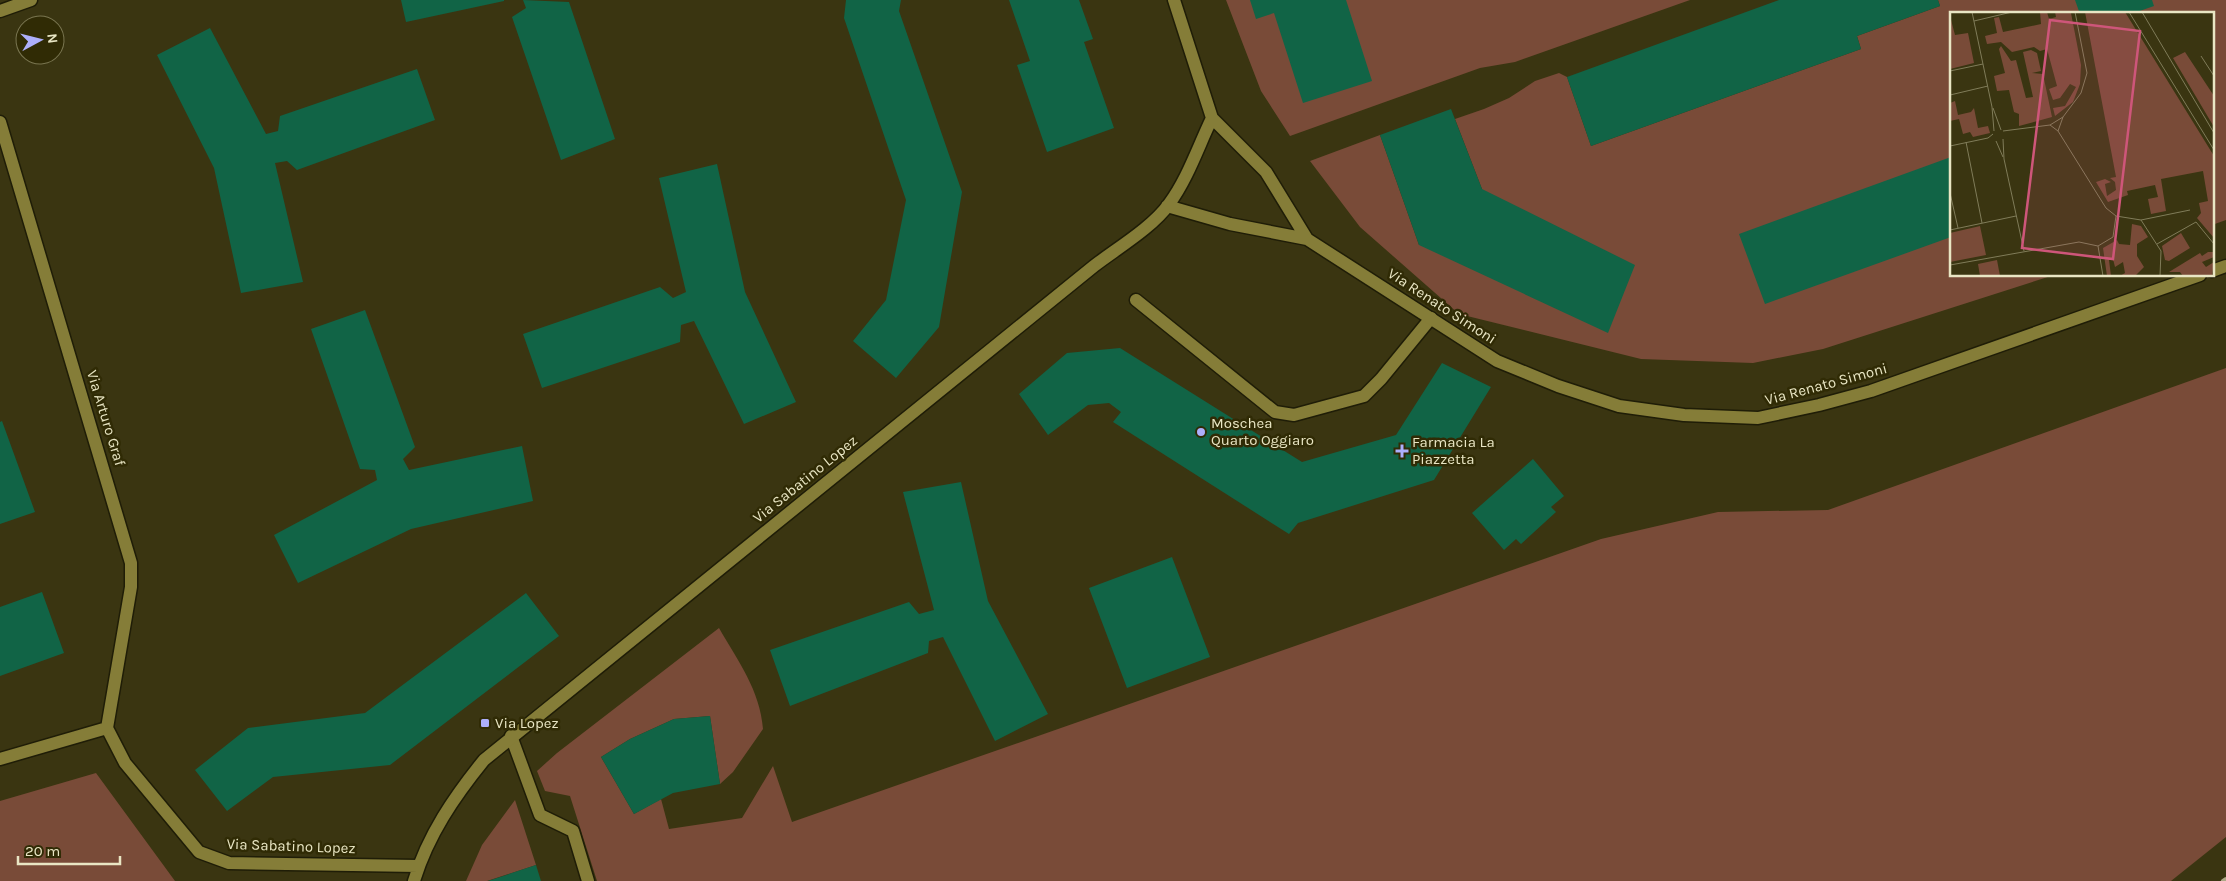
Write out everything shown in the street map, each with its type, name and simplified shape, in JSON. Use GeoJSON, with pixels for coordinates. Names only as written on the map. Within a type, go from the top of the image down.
{"type":"FeatureCollection","features":[{"type":"Feature","properties":{"kind":"street"},"geometry":{"type":"LineString","coordinates":[[0,11],[31,0]]}},
{"type":"Feature","properties":{"kind":"street","name":"Via Renato Simoni"},"geometry":{"type":"LineString","coordinates":[[1174,0],[1212,118],[1266,172],[1306,239]]}},
{"type":"Feature","properties":{"kind":"street","name":"Via Sabatino Lopez"},"geometry":{"type":"LineString","coordinates":[[414,881],[418,866],[436,827],[457,793],[484,760],[511,736],[1094,266],[1135,236],[1167,206],[1185,178],[1212,118]]}},
{"type":"Feature","properties":{"kind":"street","name":"Via Arturo Graf"},"geometry":{"type":"LineString","coordinates":[[0,122],[132,563],[131,587],[107,728]]}},
{"type":"Feature","properties":{"kind":"street","name":"Via Renato Simoni"},"geometry":{"type":"LineString","coordinates":[[1167,206],[1230,224],[1306,239],[1497,361],[1558,386],[1618,406],[1684,415],[1758,418],[1819,405],[1871,391],[2197,276]]}},
{"type":"Feature","properties":{"kind":"street"},"geometry":{"type":"LineString","coordinates":[[2214,270],[2226,266]]}},
{"type":"Feature","properties":{"kind":"street"},"geometry":{"type":"LineString","coordinates":[[1136,300],[1275,412],[1294,415],[1364,396],[1381,379],[1431,318]]}},
{"type":"Feature","properties":{"kind":"street"},"geometry":{"type":"LineString","coordinates":[[0,760],[107,728]]}},
{"type":"Feature","properties":{"kind":"street","name":"Via Sabatino Lopez"},"geometry":{"type":"LineString","coordinates":[[107,728],[125,763],[199,852],[211,858],[229,863],[418,866]]}},
{"type":"Feature","properties":{"kind":"street"},"geometry":{"type":"LineString","coordinates":[[511,736],[540,815],[572,831],[588,881]]}},
{"type":"Feature","properties":{"kind":"shaded area"},"geometry":{"type":"Polygon","coordinates":[[[1226,0],[1690,0],[1515,62],[1480,68],[1290,136],[1261,91],[1226,0]]]}},
{"type":"Feature","properties":{"kind":"shaded area"},"geometry":{"type":"Polygon","coordinates":[[[1938,0],[2226,0],[2226,220],[2214,224],[2214,12],[1950,12],[1950,276],[2051,276],[1823,349],[1753,363],[1641,359],[1459,314],[1360,227],[1310,161],[1380,135],[1419,245],[1482,189],[1455,119],[1509,98],[1535,81],[1559,73],[1567,77],[1591,146],[1861,49],[1857,36],[1940,6],[1938,0]]]}},
{"type":"Feature","properties":{"kind":"shaded area"},"geometry":{"type":"Polygon","coordinates":[[[2226,368],[2226,837],[2171,881],[597,881],[570,796],[545,791],[537,771],[557,753],[719,628],[753,689],[758,701],[763,729],[733,772],[720,784],[710,716],[674,719],[630,739],[601,757],[634,814],[661,799],[669,829],[742,818],[773,766],[792,822],[1601,539],[1718,512],[1828,510],[2226,368]]]}},
{"type":"Feature","properties":{"kind":"shaded area"},"geometry":{"type":"Polygon","coordinates":[[[96,773],[175,881],[0,881],[0,801],[96,773]]]}},
{"type":"Feature","properties":{"kind":"shaded area"},"geometry":{"type":"Polygon","coordinates":[[[515,800],[536,865],[487,881],[466,881],[482,845],[515,800]]]}},
{"type":"Feature","properties":{"kind":"building"},"geometry":{"type":"Polygon","coordinates":[[[401,0],[504,0],[504,1],[406,22],[401,0]]]}},
{"type":"Feature","properties":{"kind":"building"},"geometry":{"type":"Polygon","coordinates":[[[523,0],[569,2],[615,139],[561,160],[512,17],[526,8],[523,0]]]}},
{"type":"Feature","properties":{"kind":"building"},"geometry":{"type":"Polygon","coordinates":[[[846,0],[901,0],[899,11],[962,192],[939,327],[896,378],[853,341],[886,300],[906,200],[844,18],[846,0]]]}},
{"type":"Feature","properties":{"kind":"building"},"geometry":{"type":"Polygon","coordinates":[[[1009,0],[1079,0],[1093,39],[1084,42],[1114,128],[1047,152],[1017,65],[1030,61],[1009,0]]]}},
{"type":"Feature","properties":{"kind":"building"},"geometry":{"type":"Polygon","coordinates":[[[1250,0],[1346,0],[1372,81],[1303,103],[1274,13],[1256,19],[1250,0]]]}},
{"type":"Feature","properties":{"kind":"building"},"geometry":{"type":"Polygon","coordinates":[[[1779,0],[1938,0],[1940,6],[1857,36],[1861,49],[1591,146],[1567,77],[1779,0]]]}},
{"type":"Feature","properties":{"kind":"building"},"geometry":{"type":"Polygon","coordinates":[[[2075,0],[2152,0],[2154,6],[2137,12],[2079,12],[2075,0]]]}},
{"type":"Feature","properties":{"kind":"building"},"geometry":{"type":"Polygon","coordinates":[[[210,28],[266,134],[278,131],[280,116],[417,69],[435,120],[297,170],[287,161],[275,163],[303,282],[241,293],[214,168],[157,55],[210,28]]]}},
{"type":"Feature","properties":{"kind":"building"},"geometry":{"type":"Polygon","coordinates":[[[1451,109],[1482,189],[1635,265],[1608,333],[1419,245],[1380,135],[1451,109]]]}},
{"type":"Feature","properties":{"kind":"building"},"geometry":{"type":"Polygon","coordinates":[[[1950,157],[1950,237],[1765,304],[1739,234],[1950,157]]]}},
{"type":"Feature","properties":{"kind":"building"},"geometry":{"type":"Polygon","coordinates":[[[717,164],[745,292],[796,402],[744,424],[694,321],[681,325],[680,342],[542,388],[523,334],[660,287],[673,298],[686,292],[659,178],[717,164]]]}},
{"type":"Feature","properties":{"kind":"building"},"geometry":{"type":"Polygon","coordinates":[[[365,310],[415,447],[403,459],[409,470],[522,446],[533,501],[411,529],[298,583],[274,535],[377,480],[375,470],[360,469],[311,329],[365,310]]]}},
{"type":"Feature","properties":{"kind":"building"},"geometry":{"type":"Polygon","coordinates":[[[1120,348],[1302,462],[1396,435],[1442,363],[1491,387],[1434,480],[1298,523],[1289,534],[1113,422],[1121,412],[1109,403],[1088,405],[1048,435],[1019,394],[1067,353],[1120,348]]]}},
{"type":"Feature","properties":{"kind":"building"},"geometry":{"type":"Polygon","coordinates":[[[2,421],[35,512],[0,524],[0,422],[2,421]]]}},
{"type":"Feature","properties":{"kind":"building"},"geometry":{"type":"Polygon","coordinates":[[[1533,459],[1564,496],[1551,507],[1556,512],[1521,544],[1516,539],[1504,550],[1472,513],[1533,459]]]}},
{"type":"Feature","properties":{"kind":"building"},"geometry":{"type":"Polygon","coordinates":[[[961,482],[988,601],[1048,714],[995,741],[943,637],[929,641],[928,653],[790,706],[770,650],[909,602],[919,614],[934,610],[903,492],[961,482]]]}},
{"type":"Feature","properties":{"kind":"building"},"geometry":{"type":"Polygon","coordinates":[[[1172,557],[1210,657],[1127,688],[1089,588],[1172,557]]]}},
{"type":"Feature","properties":{"kind":"building"},"geometry":{"type":"Polygon","coordinates":[[[42,592],[64,653],[0,676],[0,607],[42,592]]]}},
{"type":"Feature","properties":{"kind":"building"},"geometry":{"type":"Polygon","coordinates":[[[526,593],[559,636],[390,765],[273,777],[227,811],[195,770],[248,728],[365,713],[526,593]]]}},
{"type":"Feature","properties":{"kind":"building"},"geometry":{"type":"Polygon","coordinates":[[[710,716],[720,784],[673,793],[634,814],[601,757],[630,739],[674,719],[710,716]]]}},
{"type":"Feature","properties":{"kind":"building"},"geometry":{"type":"Polygon","coordinates":[[[536,865],[541,881],[488,881],[536,865]]]}},
{"type":"Feature","properties":{"kind":"place","name":"Moschea Quarto Oggiaro"},"geometry":{"type":"Point","coordinates":[1201,432]}},
{"type":"Feature","properties":{"kind":"place","name":"Farmacia La Piazzetta"},"geometry":{"type":"Point","coordinates":[1402,451]}},
{"type":"Feature","properties":{"kind":"place","name":"Via Lopez"},"geometry":{"type":"Point","coordinates":[485,723]}}]}
